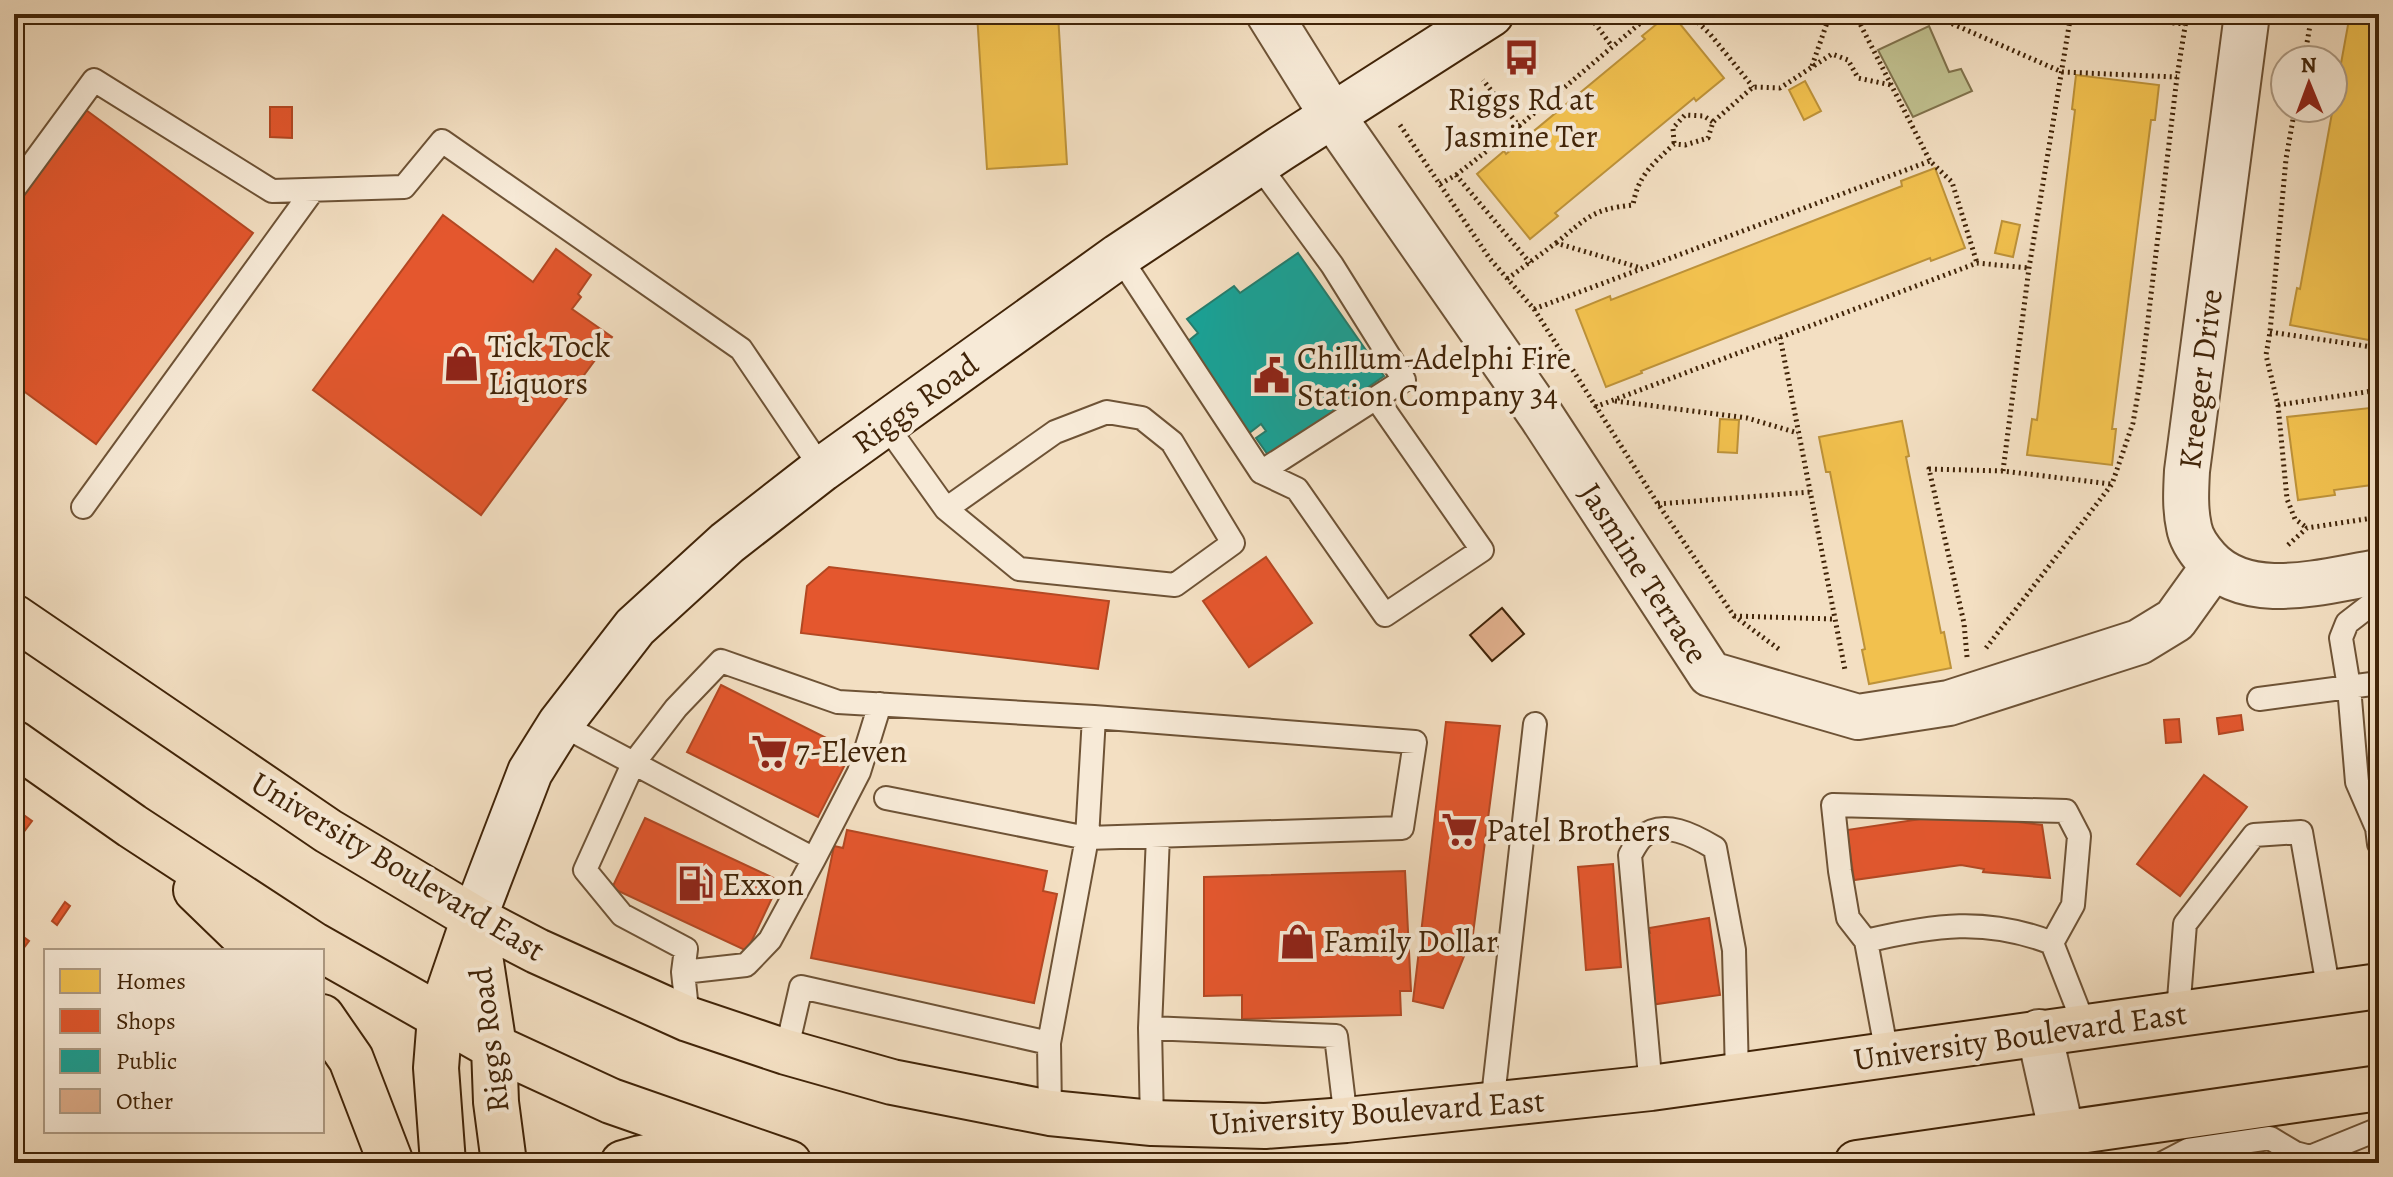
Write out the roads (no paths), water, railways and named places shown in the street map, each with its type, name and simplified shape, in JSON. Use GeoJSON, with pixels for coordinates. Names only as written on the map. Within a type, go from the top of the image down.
{"type":"FeatureCollection","features":[{"type":"Feature","properties":{"kind":"main road","name":"University Boulevard East"},"geometry":{"type":"LineString","coordinates":[[14,617],[328,831],[474,918],[566,965],[688,1019],[786,1052],[892,1082],[1050,1113],[1152,1123],[1265,1126],[1346,1120],[1651,1088],[2379,986]]}},
{"type":"Feature","properties":{"kind":"main road"},"geometry":{"type":"LineString","coordinates":[[14,743],[132,826],[321,949]]}},
{"type":"Feature","properties":{"kind":"main road"},"geometry":{"type":"LineString","coordinates":[[132,826],[257,949]]}},
{"type":"Feature","properties":{"kind":"main road","name":"Riggs Road"},"geometry":{"type":"LineString","coordinates":[[443,1163],[436,1068],[440,1017],[474,918]]}},
{"type":"Feature","properties":{"kind":"main road","name":"Riggs Road"},"geometry":{"type":"LineString","coordinates":[[474,918],[494,1047],[496,1102],[504,1163]]}},
{"type":"Feature","properties":{"kind":"main road"},"geometry":{"type":"LineString","coordinates":[[324,951],[494,1047],[611,1101],[788,1162]]}},
{"type":"Feature","properties":{"kind":"main road"},"geometry":{"type":"LineString","coordinates":[[324,1020],[351,1059],[391,1163]]}},
{"type":"Feature","properties":{"kind":"main road"},"geometry":{"type":"LineString","coordinates":[[1857,1163],[2064,1149],[2379,1088]]}},
{"type":"Feature","properties":{"kind":"main road"},"geometry":{"type":"LineString","coordinates":[[623,1163],[659,1153],[700,1151],[788,1162]]}},
{"type":"Feature","properties":{"kind":"street","name":"Jasmine Terrace"},"geometry":{"type":"LineString","coordinates":[[1269,14],[1332,115],[1542,417],[1710,674],[1858,717],[1949,703],[2139,642],[2175,620],[2213,567]]}},
{"type":"Feature","properties":{"kind":"street","name":"Riggs Road"},"geometry":{"type":"LineString","coordinates":[[474,918],[530,772],[560,724],[635,627],[727,543],[822,469],[1119,256],[1491,14]]}},
{"type":"Feature","properties":{"kind":"street","name":"Kreeger Drive"},"geometry":{"type":"LineString","coordinates":[[2213,567],[2198,550],[2189,530],[2187,471],[2247,14]]}},
{"type":"Feature","properties":{"kind":"street"},"geometry":{"type":"LineString","coordinates":[[2213,567],[2237,581],[2268,586],[2379,572]]}},
{"type":"Feature","properties":{"kind":"street"},"geometry":{"type":"LineString","coordinates":[[2039,1032],[2064,1149]]}},
{"type":"Feature","properties":{"kind":"lane"},"geometry":{"type":"LineString","coordinates":[[14,189],[94,80],[272,191],[404,187],[442,141],[741,349],[822,469]]}},
{"type":"Feature","properties":{"kind":"lane"},"geometry":{"type":"LineString","coordinates":[[1258,164],[1332,265],[1404,380],[1261,472]]}},
{"type":"Feature","properties":{"kind":"lane"},"geometry":{"type":"LineString","coordinates":[[83,507],[313,190]]}},
{"type":"Feature","properties":{"kind":"lane"},"geometry":{"type":"LineString","coordinates":[[1119,256],[1261,472],[1297,489],[1385,615],[1482,550],[1376,398]]}},
{"type":"Feature","properties":{"kind":"lane"},"geometry":{"type":"LineString","coordinates":[[886,425],[946,509],[1019,569],[1175,585],[1233,543],[1172,442],[1142,418],[1107,412],[1055,432],[946,509]]}},
{"type":"Feature","properties":{"kind":"lane"},"geometry":{"type":"LineString","coordinates":[[2379,605],[2369,606],[2347,623],[2341,638],[2349,687],[2357,782],[2377,828],[2379,844]]}},
{"type":"Feature","properties":{"kind":"lane"},"geometry":{"type":"LineString","coordinates":[[688,1019],[683,972],[686,949],[622,915],[585,870],[633,764],[676,708],[721,661],[838,702],[1094,717],[1415,742],[1402,828],[1087,838],[886,798]]}},
{"type":"Feature","properties":{"kind":"lane"},"geometry":{"type":"LineString","coordinates":[[2259,699],[2379,683]]}},
{"type":"Feature","properties":{"kind":"lane"},"geometry":{"type":"LineString","coordinates":[[683,972],[746,965],[770,940],[859,772],[880,704]]}},
{"type":"Feature","properties":{"kind":"lane"},"geometry":{"type":"LineString","coordinates":[[1050,1113],[1049,1043],[1087,838],[1094,717]]}},
{"type":"Feature","properties":{"kind":"lane"},"geometry":{"type":"LineString","coordinates":[[560,724],[814,859]]}},
{"type":"Feature","properties":{"kind":"lane"},"geometry":{"type":"LineString","coordinates":[[1492,1106],[1535,724]]}},
{"type":"Feature","properties":{"kind":"lane"},"geometry":{"type":"LineString","coordinates":[[1887,1054],[1866,941],[1848,918],[1833,805],[2066,811],[2079,836],[2073,905],[2052,943]]}},
{"type":"Feature","properties":{"kind":"lane"},"geometry":{"type":"LineString","coordinates":[[1651,1088],[1630,855],[1642,837],[1663,829],[1691,833],[1715,848],[1734,950],[1737,1076]]}},
{"type":"Feature","properties":{"kind":"lane"},"geometry":{"type":"LineString","coordinates":[[2178,1012],[2185,924],[2254,835],[2301,832],[2329,992]]}},
{"type":"Feature","properties":{"kind":"lane"},"geometry":{"type":"LineString","coordinates":[[1152,1123],[1150,1028],[1158,836]]}},
{"type":"Feature","properties":{"kind":"lane"},"geometry":{"type":"LineString","coordinates":[[1866,941],[1919,928],[1988,925],[2020,930],[2052,943],[2085,1027]]}},
{"type":"Feature","properties":{"kind":"lane"},"geometry":{"type":"LineString","coordinates":[[786,1052],[801,987],[1049,1043]]}},
{"type":"Feature","properties":{"kind":"lane"},"geometry":{"type":"LineString","coordinates":[[1150,1028],[1336,1036],[1346,1120]]}},
{"type":"Feature","properties":{"kind":"lane"},"geometry":{"type":"LineString","coordinates":[[2163,1163],[2188,1150],[2270,1138],[2295,1153],[2310,1157],[2379,1129]]}},
{"type":"Feature","properties":{"kind":"place","name":"Riggs Rd at Jasmine Ter"},"geometry":{"type":"Point","coordinates":[1521,57]}},
{"type":"Feature","properties":{"kind":"place","name":"Tick Tock Liquors"},"geometry":{"type":"Point","coordinates":[462,364]}},
{"type":"Feature","properties":{"kind":"place","name":"Chillum-Adelphi Fire Station Company 34"},"geometry":{"type":"Point","coordinates":[1271,376]}},
{"type":"Feature","properties":{"kind":"place","name":"7-Eleven"},"geometry":{"type":"Point","coordinates":[770,751]}},
{"type":"Feature","properties":{"kind":"place","name":"Patel Brothers"},"geometry":{"type":"Point","coordinates":[1460,830]}},
{"type":"Feature","properties":{"kind":"place","name":"Exxon"},"geometry":{"type":"Point","coordinates":[696,884]}},
{"type":"Feature","properties":{"kind":"place","name":"Family Dollar"},"geometry":{"type":"Point","coordinates":[1297,941]}}]}
